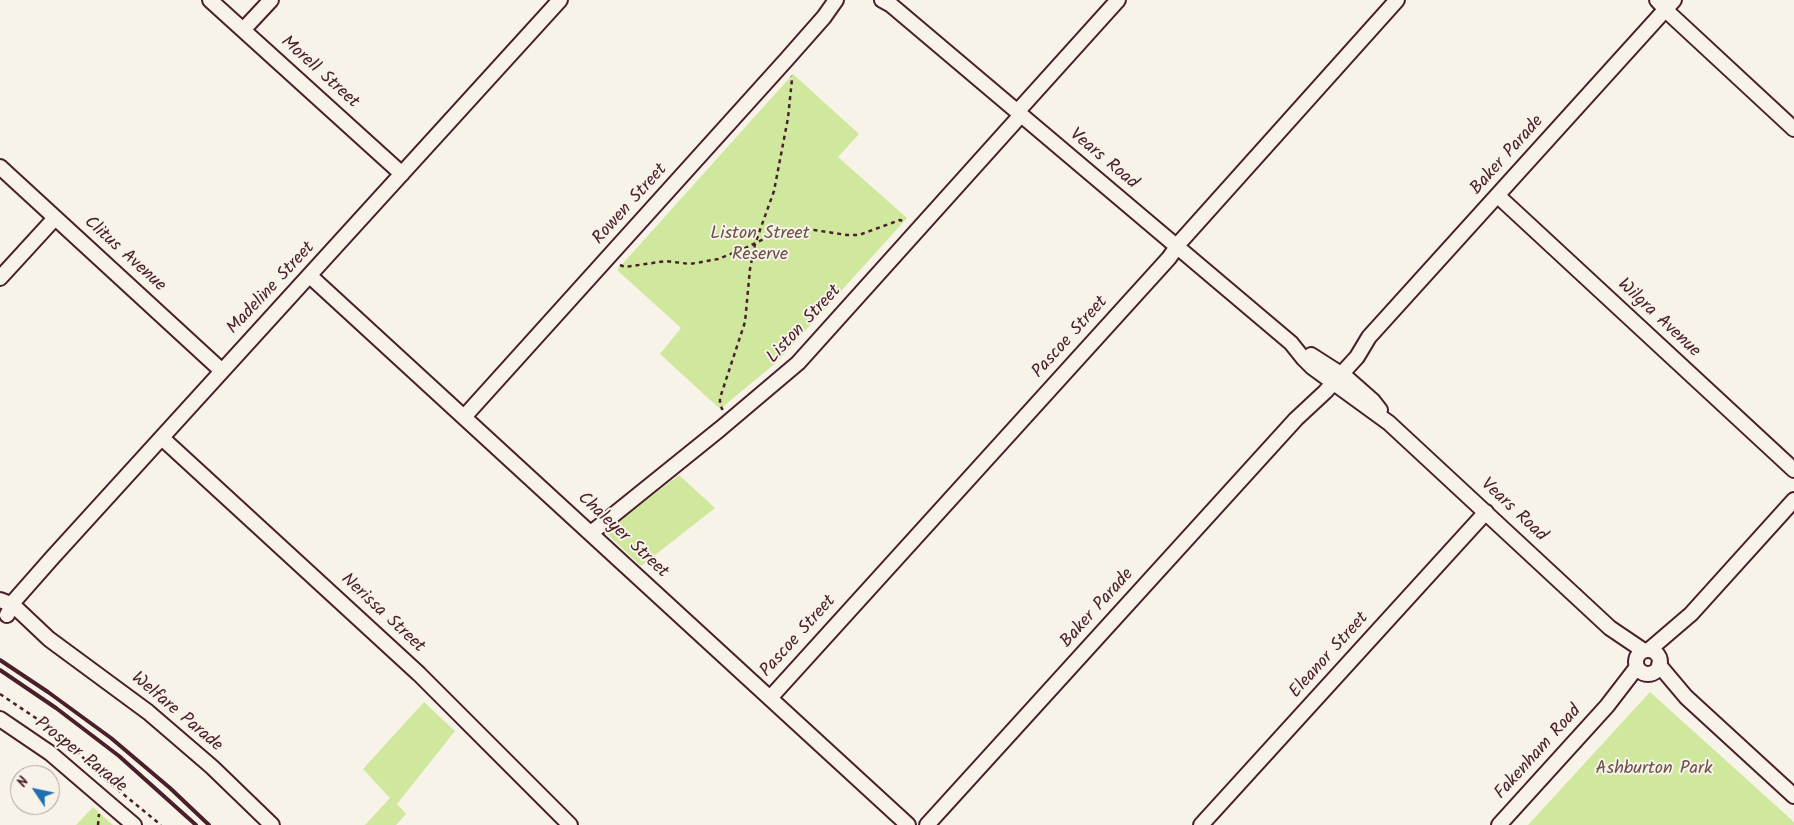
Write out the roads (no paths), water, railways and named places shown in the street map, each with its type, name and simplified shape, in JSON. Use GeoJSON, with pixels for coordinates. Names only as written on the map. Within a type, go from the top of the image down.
{"type":"FeatureCollection","features":[{"type":"Feature","properties":{"kind":"street","name":"Morell Street"},"geometry":{"type":"LineString","coordinates":[[210,0],[402,174]]}},
{"type":"Feature","properties":{"kind":"street"},"geometry":{"type":"LineString","coordinates":[[243,30],[270,0]]}},
{"type":"Feature","properties":{"kind":"street","name":"Madeline Street"},"geometry":{"type":"LineString","coordinates":[[5,608],[15,600],[560,0]]}},
{"type":"Feature","properties":{"kind":"street","name":"Rowen Street"},"geometry":{"type":"LineString","coordinates":[[464,417],[824,16],[836,0]]}},
{"type":"Feature","properties":{"kind":"street","name":"Rowen Street"},"geometry":{"type":"LineString","coordinates":[[824,16],[843,0]]}},
{"type":"Feature","properties":{"kind":"street","name":"Liston Street"},"geometry":{"type":"LineString","coordinates":[[591,533],[720,429],[798,363],[1118,0]]}},
{"type":"Feature","properties":{"kind":"street","name":"Pascoe Street"},"geometry":{"type":"LineString","coordinates":[[770,698],[1162,266],[1180,241],[1397,0]]}},
{"type":"Feature","properties":{"kind":"street","name":"Vears Road"},"geometry":{"type":"LineString","coordinates":[[887,2],[1291,343],[1302,358],[1334,376],[1367,408],[1389,423],[1794,796]]}},
{"type":"Feature","properties":{"kind":"street"},"geometry":{"type":"LineString","coordinates":[[1665,3],[1794,128]]}},
{"type":"Feature","properties":{"kind":"street","name":"Baker Parade"},"geometry":{"type":"LineString","coordinates":[[927,825],[1296,419],[1334,376],[1351,352],[1369,337],[1498,196],[1665,3]]}},
{"type":"Feature","properties":{"kind":"street","name":"Clitus Avenue"},"geometry":{"type":"LineString","coordinates":[[0,167],[222,371]]}},
{"type":"Feature","properties":{"kind":"street","name":"Wilgra Avenue"},"geometry":{"type":"LineString","coordinates":[[1498,196],[1794,470]]}},
{"type":"Feature","properties":{"kind":"street"},"geometry":{"type":"LineString","coordinates":[[0,278],[55,218]]}},
{"type":"Feature","properties":{"kind":"street","name":"Chaleyer Street"},"geometry":{"type":"LineString","coordinates":[[310,276],[908,825]]}},
{"type":"Feature","properties":{"kind":"street","name":"Nerissa Street"},"geometry":{"type":"LineString","coordinates":[[162,438],[425,680],[570,825]]}},
{"type":"Feature","properties":{"kind":"street","name":"Fakenham Road"},"geometry":{"type":"LineString","coordinates":[[1499,825],[1794,500]]}},
{"type":"Feature","properties":{"kind":"street","name":"Eleanor Street"},"geometry":{"type":"LineString","coordinates":[[1201,825],[1486,512]]}},
{"type":"Feature","properties":{"kind":"street","name":"Welfare Parade"},"geometry":{"type":"LineString","coordinates":[[5,608],[148,712],[212,767],[272,825]]}},
{"type":"Feature","properties":{"kind":"street","name":"Prosper Parade"},"geometry":{"type":"LineString","coordinates":[[0,719],[50,753],[134,825]]}},
{"type":"Feature","properties":{"kind":"railway"},"geometry":{"type":"LineString","coordinates":[[0,660],[111,738],[170,788],[209,825]]}},
{"type":"Feature","properties":{"kind":"railway"},"geometry":{"type":"LineString","coordinates":[[0,670],[56,708],[119,756],[196,825]]}},
{"type":"Feature","properties":{"kind":"park label","name":"Liston Street Reserve"},"geometry":{"type":"Point","coordinates":[760,245]}},
{"type":"Feature","properties":{"kind":"park label","name":"Ashburton Park"},"geometry":{"type":"Point","coordinates":[1654,770]}}]}
